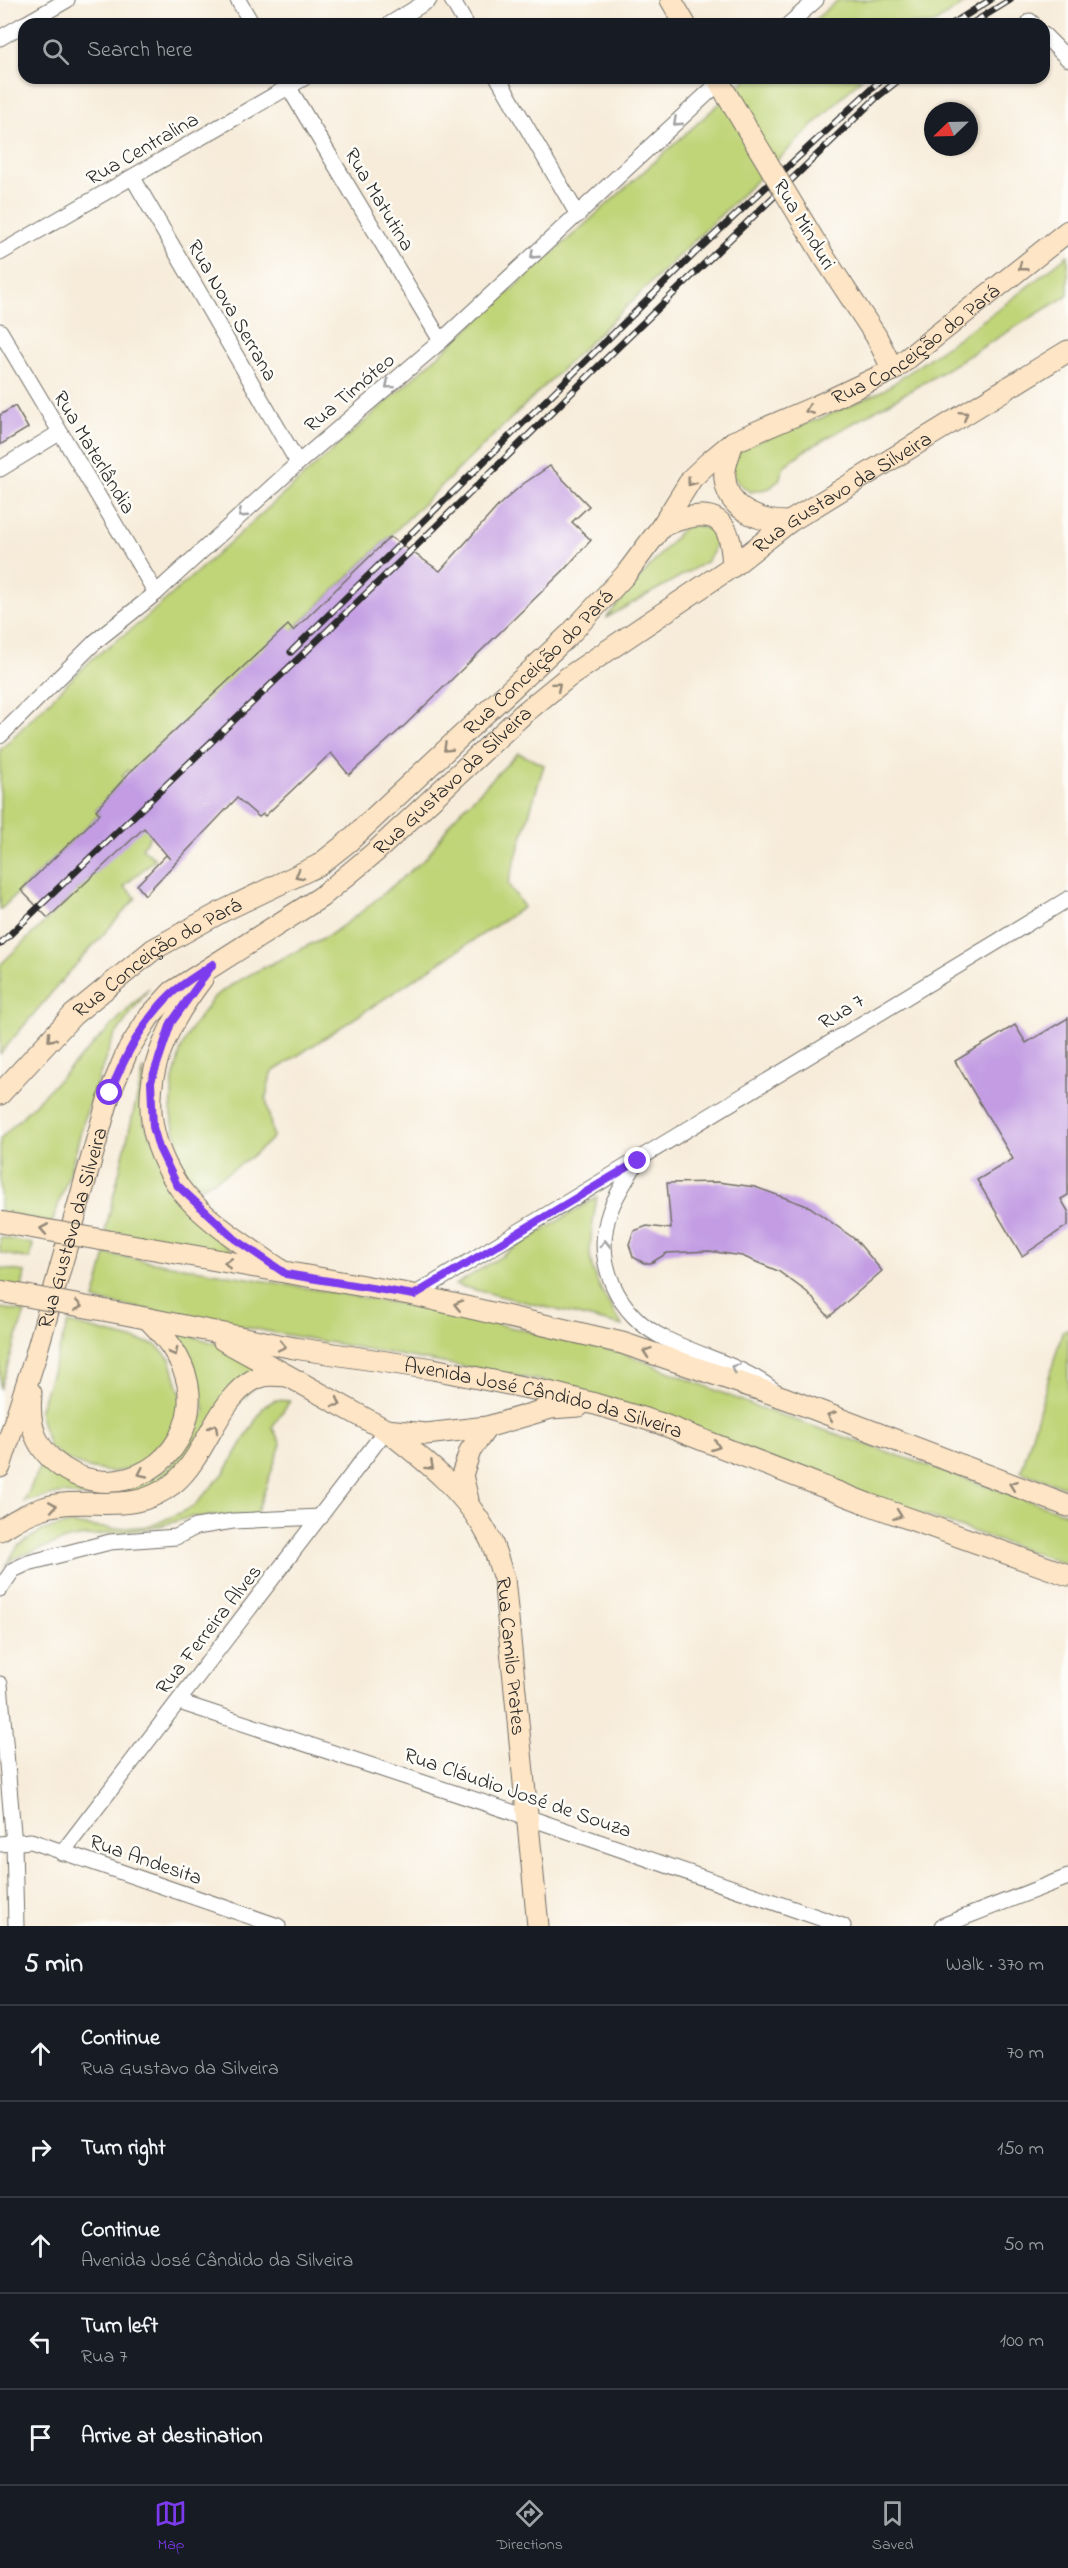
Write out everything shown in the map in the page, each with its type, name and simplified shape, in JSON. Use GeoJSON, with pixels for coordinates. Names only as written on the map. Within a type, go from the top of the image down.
{"type":"FeatureCollection","features":[{"type":"Feature","properties":{"kind":"main road"},"geometry":{"type":"LineString","coordinates":[[671,0],[682,18]]}},
{"type":"Feature","properties":{"kind":"main road","name":"Rua Minduri"},"geometry":{"type":"LineString","coordinates":[[722,84],[824,257],[876,336],[893,370]]}},
{"type":"Feature","properties":{"kind":"main road","name":"Rua Conceição do Pará"},"geometry":{"type":"LineString","coordinates":[[0,1094],[73,1015],[154,949],[222,911],[319,865],[348,842],[569,635],[626,574],[662,526],[692,478],[733,442],[893,370],[1068,231]]}},
{"type":"Feature","properties":{"kind":"main road","name":"Rua Gustavo da Silveira"},"geometry":{"type":"LineString","coordinates":[[34,1361],[110,1093],[127,1052],[149,1017],[172,993],[213,964],[321,897],[374,853],[523,714],[610,646],[733,566],[789,522],[1068,351]]}},
{"type":"Feature","properties":{"kind":"main road"},"geometry":{"type":"LineString","coordinates":[[733,442],[724,478],[736,506],[769,522],[789,522]]}},
{"type":"Feature","properties":{"kind":"main road"},"geometry":{"type":"LineString","coordinates":[[662,526],[699,514],[718,521],[729,536],[733,566]]}},
{"type":"Feature","properties":{"kind":"main road"},"geometry":{"type":"LineString","coordinates":[[213,964],[171,1023],[162,1043],[151,1082],[153,1127],[159,1148],[177,1185],[235,1239],[286,1274]]}},
{"type":"Feature","properties":{"kind":"main road"},"geometry":{"type":"LineString","coordinates":[[0,1222],[414,1295],[622,1343],[785,1398],[1068,1506]]}},
{"type":"Feature","properties":{"kind":"main road","name":"Avenida José Cândido da Silveira"},"geometry":{"type":"LineString","coordinates":[[0,1291],[294,1348],[433,1369],[548,1392],[595,1404],[658,1423],[868,1504],[1068,1575]]}},
{"type":"Feature","properties":{"kind":"main road"},"geometry":{"type":"LineString","coordinates":[[34,1361],[29,1414],[33,1434],[47,1455],[71,1473],[89,1481],[116,1482],[134,1477],[153,1468],[171,1451],[183,1432],[189,1412],[189,1392],[184,1372],[164,1335],[142,1317]]}},
{"type":"Feature","properties":{"kind":"main road"},"geometry":{"type":"LineString","coordinates":[[204,1329],[386,1430],[426,1434],[487,1427],[551,1408],[595,1404]]}},
{"type":"Feature","properties":{"kind":"main road"},"geometry":{"type":"LineString","coordinates":[[0,1467],[34,1361]]}},
{"type":"Feature","properties":{"kind":"main road"},"geometry":{"type":"LineString","coordinates":[[0,1530],[42,1508],[67,1504],[118,1504],[152,1496],[173,1483],[186,1470],[214,1429],[230,1398],[240,1388],[265,1376],[287,1376]]}},
{"type":"Feature","properties":{"kind":"main road"},"geometry":{"type":"LineString","coordinates":[[470,1507],[462,1475],[470,1451],[487,1427]]}},
{"type":"Feature","properties":{"kind":"main road","name":"Rua Camilo Prates"},"geometry":{"type":"LineString","coordinates":[[386,1430],[452,1486],[470,1507],[490,1540],[504,1578],[538,1926]]}},
{"type":"Feature","properties":{"kind":"street"},"geometry":{"type":"LineString","coordinates":[[35,18],[67,0]]}},
{"type":"Feature","properties":{"kind":"street"},"geometry":{"type":"LineString","coordinates":[[238,0],[248,18]]}},
{"type":"Feature","properties":{"kind":"street"},"geometry":{"type":"LineString","coordinates":[[400,18],[429,0]]}},
{"type":"Feature","properties":{"kind":"street"},"geometry":{"type":"LineString","coordinates":[[452,0],[462,18]]}},
{"type":"Feature","properties":{"kind":"street"},"geometry":{"type":"LineString","coordinates":[[796,18],[816,0]]}},
{"type":"Feature","properties":{"kind":"street"},"geometry":{"type":"LineString","coordinates":[[0,38],[18,28]]}},
{"type":"Feature","properties":{"kind":"street"},"geometry":{"type":"LineString","coordinates":[[1050,41],[1068,59]]}},
{"type":"Feature","properties":{"kind":"street","name":"Rua Centralina"},"geometry":{"type":"LineString","coordinates":[[0,253],[133,178],[284,84]]}},
{"type":"Feature","properties":{"kind":"street","name":"Rua Matutina"},"geometry":{"type":"LineString","coordinates":[[287,84],[441,341]]}},
{"type":"Feature","properties":{"kind":"street"},"geometry":{"type":"LineString","coordinates":[[502,84],[578,215]]}},
{"type":"Feature","properties":{"kind":"street","name":"Rua Timóteo"},"geometry":{"type":"LineString","coordinates":[[0,735],[96,641],[156,593],[298,463],[441,341],[722,84]]}},
{"type":"Feature","properties":{"kind":"street","name":"Rua Nova Serrana"},"geometry":{"type":"LineString","coordinates":[[133,178],[298,463]]}},
{"type":"Feature","properties":{"kind":"street","name":"Rua Materlândia"},"geometry":{"type":"LineString","coordinates":[[0,331],[156,593]]}},
{"type":"Feature","properties":{"kind":"street"},"geometry":{"type":"LineString","coordinates":[[0,469],[59,433]]}},
{"type":"Feature","properties":{"kind":"street","name":"Rua 7"},"geometry":{"type":"LineString","coordinates":[[414,1295],[1068,899]]}},
{"type":"Feature","properties":{"kind":"street","name":"Rua 7"},"geometry":{"type":"LineString","coordinates":[[638,1161],[610,1211],[604,1244],[607,1269],[615,1291],[627,1310],[643,1326],[665,1339],[758,1377],[785,1398]]}},
{"type":"Feature","properties":{"kind":"street"},"geometry":{"type":"LineString","coordinates":[[595,1186],[610,1211]]}},
{"type":"Feature","properties":{"kind":"street","name":"Rua Ferreira Alves"},"geometry":{"type":"LineString","coordinates":[[62,1853],[386,1430]]}},
{"type":"Feature","properties":{"kind":"street"},"geometry":{"type":"LineString","coordinates":[[0,1589],[13,1569],[110,1542],[176,1537],[196,1527],[233,1521],[321,1517]]}},
{"type":"Feature","properties":{"kind":"street"},"geometry":{"type":"LineString","coordinates":[[0,1684],[7,1844],[16,1926]]}},
{"type":"Feature","properties":{"kind":"street","name":"Rua Cláudio José de Souza"},"geometry":{"type":"LineString","coordinates":[[179,1702],[527,1817],[843,1926]]}},
{"type":"Feature","properties":{"kind":"street","name":"Rua Andesita"},"geometry":{"type":"LineString","coordinates":[[7,1844],[31,1841],[278,1926]]}},
{"type":"Feature","properties":{"kind":"street"},"geometry":{"type":"LineString","coordinates":[[942,1926],[1068,1877]]}},
{"type":"Feature","properties":{"kind":"green space"},"geometry":{"type":"Polygon","coordinates":[[[838,0],[969,0],[942,18],[817,18],[838,0]]]}},
{"type":"Feature","properties":{"kind":"green space"},"geometry":{"type":"Polygon","coordinates":[[[741,84],[856,84],[293,630],[131,773],[128,770],[122,776],[124,779],[96,810],[100,814],[0,910],[0,750],[93,658],[141,622],[741,84]]]}},
{"type":"Feature","properties":{"kind":"green space"},"geometry":{"type":"Polygon","coordinates":[[[1068,255],[1068,295],[932,378],[804,451],[784,466],[779,480],[770,488],[751,492],[735,478],[731,458],[751,444],[824,417],[884,390],[999,309],[1068,255]]]}},
{"type":"Feature","properties":{"kind":"green space"},"geometry":{"type":"Polygon","coordinates":[[[693,525],[711,529],[713,534],[714,550],[706,562],[606,618],[682,529],[693,525]]]}},
{"type":"Feature","properties":{"kind":"green space"},"geometry":{"type":"Polygon","coordinates":[[[518,753],[544,765],[508,884],[524,907],[271,1073],[266,1098],[273,1137],[240,1165],[202,1187],[185,1174],[171,1115],[173,1080],[181,1049],[192,1027],[215,996],[241,979],[331,934],[427,857],[453,819],[518,753]]]}},
{"type":"Feature","properties":{"kind":"green space"},"geometry":{"type":"Polygon","coordinates":[[[150,820],[157,827],[142,848],[155,859],[124,886],[136,898],[0,1054],[0,965],[150,820]]]}},
{"type":"Feature","properties":{"kind":"green space"},"geometry":{"type":"Polygon","coordinates":[[[149,988],[113,1038],[86,1113],[70,1171],[52,1223],[0,1212],[0,1139],[149,988]]]}},
{"type":"Feature","properties":{"kind":"green space"},"geometry":{"type":"Polygon","coordinates":[[[144,1068],[144,1123],[203,1227],[243,1260],[105,1232],[144,1068]]]}},
{"type":"Feature","properties":{"kind":"green space"},"geometry":{"type":"Polygon","coordinates":[[[597,1197],[590,1249],[593,1269],[601,1289],[623,1326],[455,1285],[597,1197]]]}},
{"type":"Feature","properties":{"kind":"green space"},"geometry":{"type":"Polygon","coordinates":[[[0,1237],[33,1244],[30,1259],[0,1253],[0,1237]]]}},
{"type":"Feature","properties":{"kind":"green space"},"geometry":{"type":"Polygon","coordinates":[[[106,1254],[436,1310],[623,1353],[757,1407],[1068,1514],[1068,1565],[543,1381],[94,1300],[106,1254]]]}},
{"type":"Feature","properties":{"kind":"green space"},"geometry":{"type":"Polygon","coordinates":[[[0,1268],[25,1272],[22,1289],[0,1286],[0,1268]]]}},
{"type":"Feature","properties":{"kind":"green space"},"geometry":{"type":"Polygon","coordinates":[[[0,1308],[25,1312],[0,1389],[0,1308]]]}},
{"type":"Feature","properties":{"kind":"green space"},"geometry":{"type":"Polygon","coordinates":[[[68,1323],[156,1345],[170,1359],[183,1403],[176,1428],[153,1457],[125,1470],[112,1472],[88,1468],[66,1459],[49,1447],[39,1412],[68,1323]]]}},
{"type":"Feature","properties":{"kind":"green space"},"geometry":{"type":"Polygon","coordinates":[[[1068,1328],[1068,1488],[1021,1472],[1062,1333],[1068,1328]]]}},
{"type":"Feature","properties":{"kind":"green space"},"geometry":{"type":"Polygon","coordinates":[[[176,1331],[224,1346],[270,1370],[172,1475],[132,1498],[79,1496],[63,1493],[24,1502],[44,1458],[101,1490],[124,1490],[154,1477],[172,1464],[193,1435],[205,1411],[193,1362],[176,1331]]]}},
{"type":"Feature","properties":{"kind":"green space"},"geometry":{"type":"Polygon","coordinates":[[[275,1400],[290,1401],[272,1427],[281,1444],[256,1515],[190,1517],[153,1528],[71,1538],[12,1559],[5,1566],[18,1546],[43,1530],[70,1524],[113,1529],[151,1526],[193,1507],[225,1472],[264,1406],[275,1400]]]}},
{"type":"Feature","properties":{"kind":"building"},"geometry":{"type":"Polygon","coordinates":[[[15,406],[28,428],[0,445],[0,415],[15,406]]]}},
{"type":"Feature","properties":{"kind":"building"},"geometry":{"type":"Polygon","coordinates":[[[550,466],[589,506],[572,522],[591,540],[564,570],[404,726],[349,775],[331,753],[265,816],[263,814],[259,817],[237,798],[145,895],[137,885],[166,855],[170,859],[144,828],[48,918],[21,890],[100,814],[96,810],[130,772],[288,625],[293,631],[390,537],[440,571],[500,504],[523,484],[550,466]]]}},
{"type":"Feature","properties":{"kind":"building"},"geometry":{"type":"Polygon","coordinates":[[[1068,1018],[1068,1195],[1061,1199],[1068,1211],[1068,1225],[1022,1256],[977,1180],[1013,1159],[955,1061],[1015,1025],[1026,1043],[1068,1018]]]}},
{"type":"Feature","properties":{"kind":"building"},"geometry":{"type":"Polygon","coordinates":[[[718,1182],[755,1187],[810,1207],[856,1240],[882,1271],[829,1317],[807,1292],[778,1271],[742,1256],[709,1251],[667,1253],[651,1263],[644,1263],[633,1257],[629,1244],[634,1231],[647,1226],[671,1229],[667,1183],[718,1182]]]}},
{"type":"Feature","properties":{"kind":"railway"},"geometry":{"type":"LineString","coordinates":[[962,18],[990,0]]}},
{"type":"Feature","properties":{"kind":"railway"},"geometry":{"type":"LineString","coordinates":[[981,18],[1010,0]]}},
{"type":"Feature","properties":{"kind":"railway"},"geometry":{"type":"LineString","coordinates":[[291,652],[695,253],[877,84]]}},
{"type":"Feature","properties":{"kind":"railway"},"geometry":{"type":"LineString","coordinates":[[0,944],[415,547],[876,98],[894,84]]}},
{"type":"Feature","properties":{"kind":"route"},"geometry":{"type":"LineString","coordinates":[[110,1093],[127,1052],[149,1017],[172,993],[213,964],[171,1023],[162,1043],[151,1082],[150,1101],[153,1127],[159,1148],[177,1185],[235,1239],[286,1274],[414,1295],[638,1161]]}}]}
